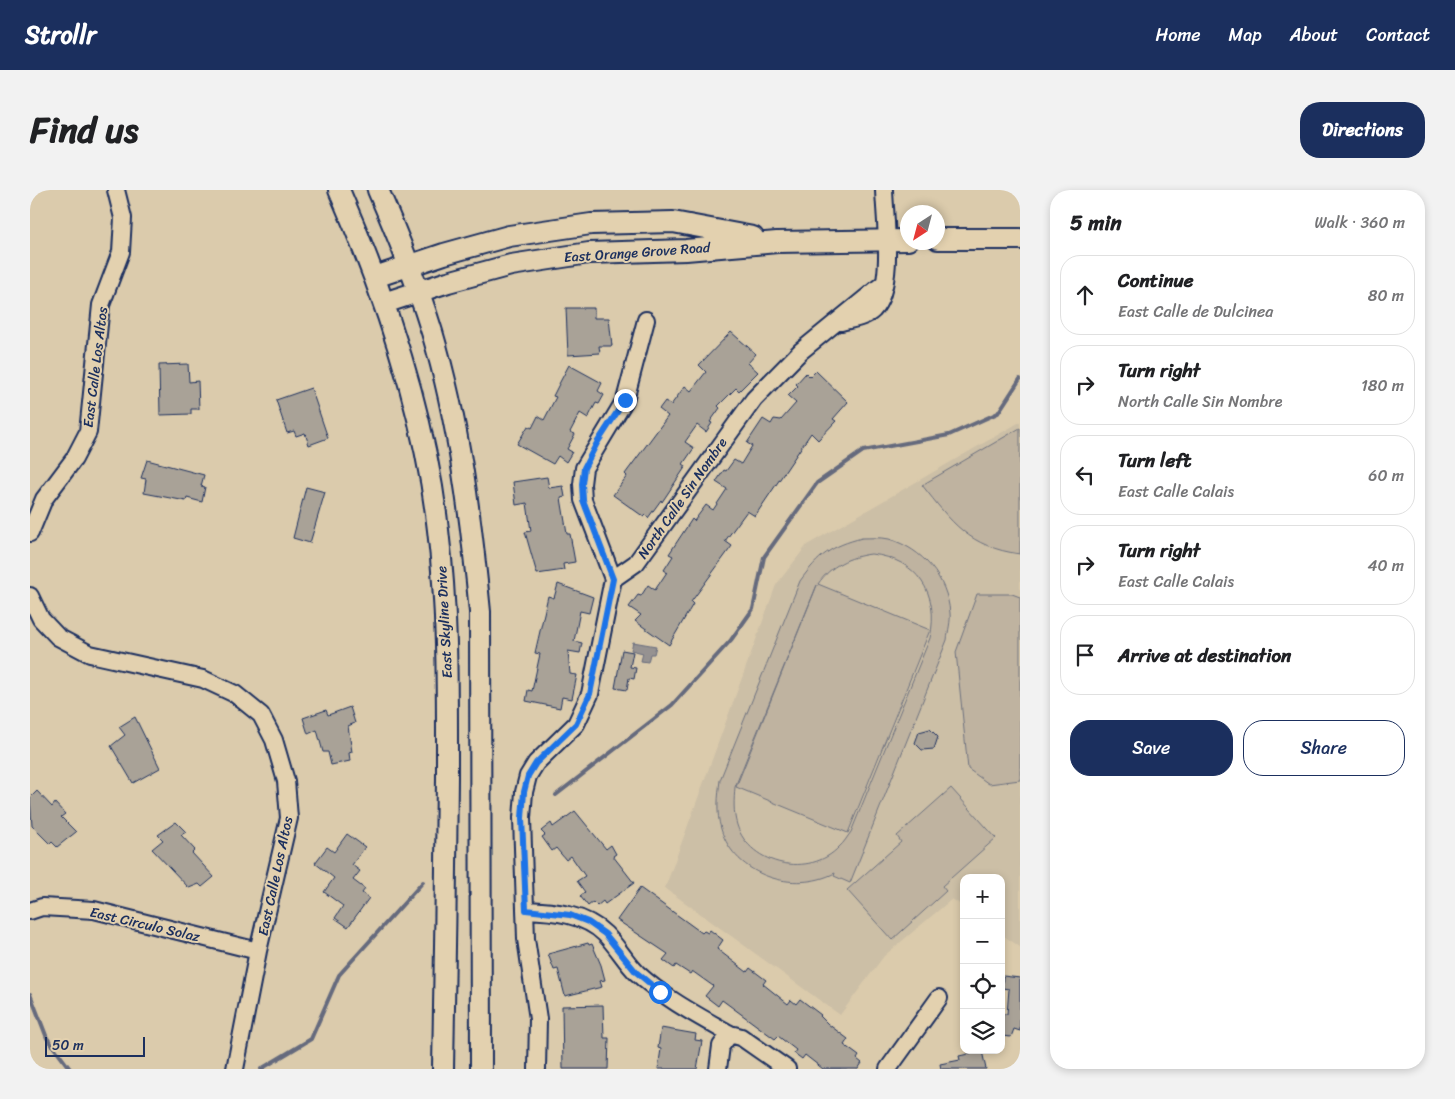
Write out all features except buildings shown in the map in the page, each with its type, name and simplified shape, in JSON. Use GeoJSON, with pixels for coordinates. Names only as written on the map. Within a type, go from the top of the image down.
{"type":"FeatureCollection","features":[{"type":"Feature","properties":{"kind":"main road","name":"East Skyline Drive"},"geometry":{"type":"LineString","coordinates":[[339,190],[375,277],[407,378],[424,451],[438,529],[446,631],[447,828],[443,1069]]}},
{"type":"Feature","properties":{"kind":"main road"},"geometry":{"type":"LineString","coordinates":[[378,190],[419,291],[438,358],[463,468],[480,612],[481,1069]]}},
{"type":"Feature","properties":{"kind":"main road","name":"East Orange Grove Road"},"geometry":{"type":"LineString","coordinates":[[375,277],[409,265],[509,236],[591,224],[673,222],[777,242]]}},
{"type":"Feature","properties":{"kind":"main road"},"geometry":{"type":"LineString","coordinates":[[945,239],[1020,238]]}},
{"type":"Feature","properties":{"kind":"main road","name":"East Orange Grove Road"},"geometry":{"type":"LineString","coordinates":[[384,304],[419,291],[511,266],[558,257],[777,242],[900,240]]}},
{"type":"Feature","properties":{"kind":"street","name":"East Calle Los Altos"},"geometry":{"type":"LineString","coordinates":[[30,533],[44,499],[74,459],[88,432],[101,305],[122,252],[123,218],[116,190]]}},
{"type":"Feature","properties":{"kind":"street","name":"North Calle Sin Nombre"},"geometry":{"type":"LineString","coordinates":[[613,579],[625,573],[636,563],[754,399],[801,351],[837,324],[867,314],[873,310],[883,293],[887,240],[884,190]]}},
{"type":"Feature","properties":{"kind":"street","name":"North Calle Sin Nombre"},"geometry":{"type":"LineString","coordinates":[[837,324],[856,293],[864,286],[883,284]]}},
{"type":"Feature","properties":{"kind":"street"},"geometry":{"type":"LineString","coordinates":[[537,1069],[538,1019],[526,939],[522,818],[524,792],[528,776],[536,763],[576,724],[590,694],[613,579],[583,500],[584,468],[597,443],[625,400],[646,320]]}},
{"type":"Feature","properties":{"kind":"street","name":"East Calle Los Altos"},"geometry":{"type":"LineString","coordinates":[[30,596],[41,619],[58,637],[90,654],[203,679],[235,694],[261,715],[274,740],[286,780],[290,818],[258,952],[234,1069]]}},
{"type":"Feature","properties":{"kind":"street","name":"East Circulo Solaz"},"geometry":{"type":"LineString","coordinates":[[30,911],[42,907],[94,910],[258,952]]}},
{"type":"Feature","properties":{"kind":"street"},"geometry":{"type":"LineString","coordinates":[[526,910],[570,915],[588,922],[605,934],[636,972],[660,992],[730,1034],[741,1037],[768,1064],[786,1069]]}},
{"type":"Feature","properties":{"kind":"street"},"geometry":{"type":"LineString","coordinates":[[888,1069],[939,998]]}},
{"type":"Feature","properties":{"kind":"street"},"geometry":{"type":"LineString","coordinates":[[718,1069],[722,1046],[730,1034]]}},
{"type":"Feature","properties":{"kind":"shaded area"},"geometry":{"type":"Polygon","coordinates":[[[1020,422],[1020,947],[1005,937],[1005,874],[960,874],[960,904],[952,899],[884,956],[840,1015],[665,888],[776,585],[807,545],[1020,422]]]}},
{"type":"Feature","properties":{"kind":"shaded area"},"geometry":{"type":"Polygon","coordinates":[[[1020,428],[1020,554],[1002,551],[974,539],[953,522],[922,485],[1020,428]]]}},
{"type":"Feature","properties":{"kind":"shaded area"},"geometry":{"type":"Polygon","coordinates":[[[862,538],[889,539],[901,544],[912,550],[931,567],[944,588],[948,600],[950,623],[947,640],[850,883],[834,876],[835,873],[819,879],[802,882],[785,881],[752,869],[739,859],[728,845],[718,817],[720,780],[800,581],[813,564],[826,553],[842,544],[862,538]],[[871,554],[855,557],[835,567],[818,584],[930,630],[848,833],[736,787],[817,585],[735,787],[734,811],[737,825],[744,839],[754,850],[767,858],[782,863],[813,862],[827,857],[841,845],[851,832],[930,638],[931,607],[928,593],[922,581],[913,571],[887,557],[871,554]]]}},
{"type":"Feature","properties":{"kind":"shaded area"},"geometry":{"type":"Polygon","coordinates":[[[977,594],[1012,594],[1020,597],[1020,780],[989,784],[968,769],[956,652],[977,594]]]}},
{"type":"Feature","properties":{"kind":"shaded area"},"geometry":{"type":"Polygon","coordinates":[[[633,642],[656,646],[654,654],[650,654],[648,662],[641,661],[643,653],[631,650],[633,642]]]}},
{"type":"Feature","properties":{"kind":"shaded area"},"geometry":{"type":"Polygon","coordinates":[[[951,788],[996,838],[942,886],[946,891],[892,940],[847,890],[901,842],[897,836],[951,788]]]}},
{"type":"Feature","properties":{"kind":"waterway"},"geometry":{"type":"LineString","coordinates":[[556,795],[672,705],[731,640],[753,609],[764,557],[817,483],[863,451],[949,435],[998,413],[1020,379]]}},
{"type":"Feature","properties":{"kind":"waterway"},"geometry":{"type":"LineString","coordinates":[[261,1069],[311,1039],[339,975],[423,882]]}},
{"type":"Feature","properties":{"kind":"waterway"},"geometry":{"type":"LineString","coordinates":[[30,994],[47,1038],[70,1069]]}},
{"type":"Feature","properties":{"kind":"route"},"geometry":{"type":"LineString","coordinates":[[625,400],[611,425],[597,443],[584,468],[583,500],[613,579],[590,694],[582,713],[576,724],[544,754],[528,776],[524,792],[522,818],[526,910],[570,915],[588,922],[605,934],[636,972],[660,992]]}}]}
